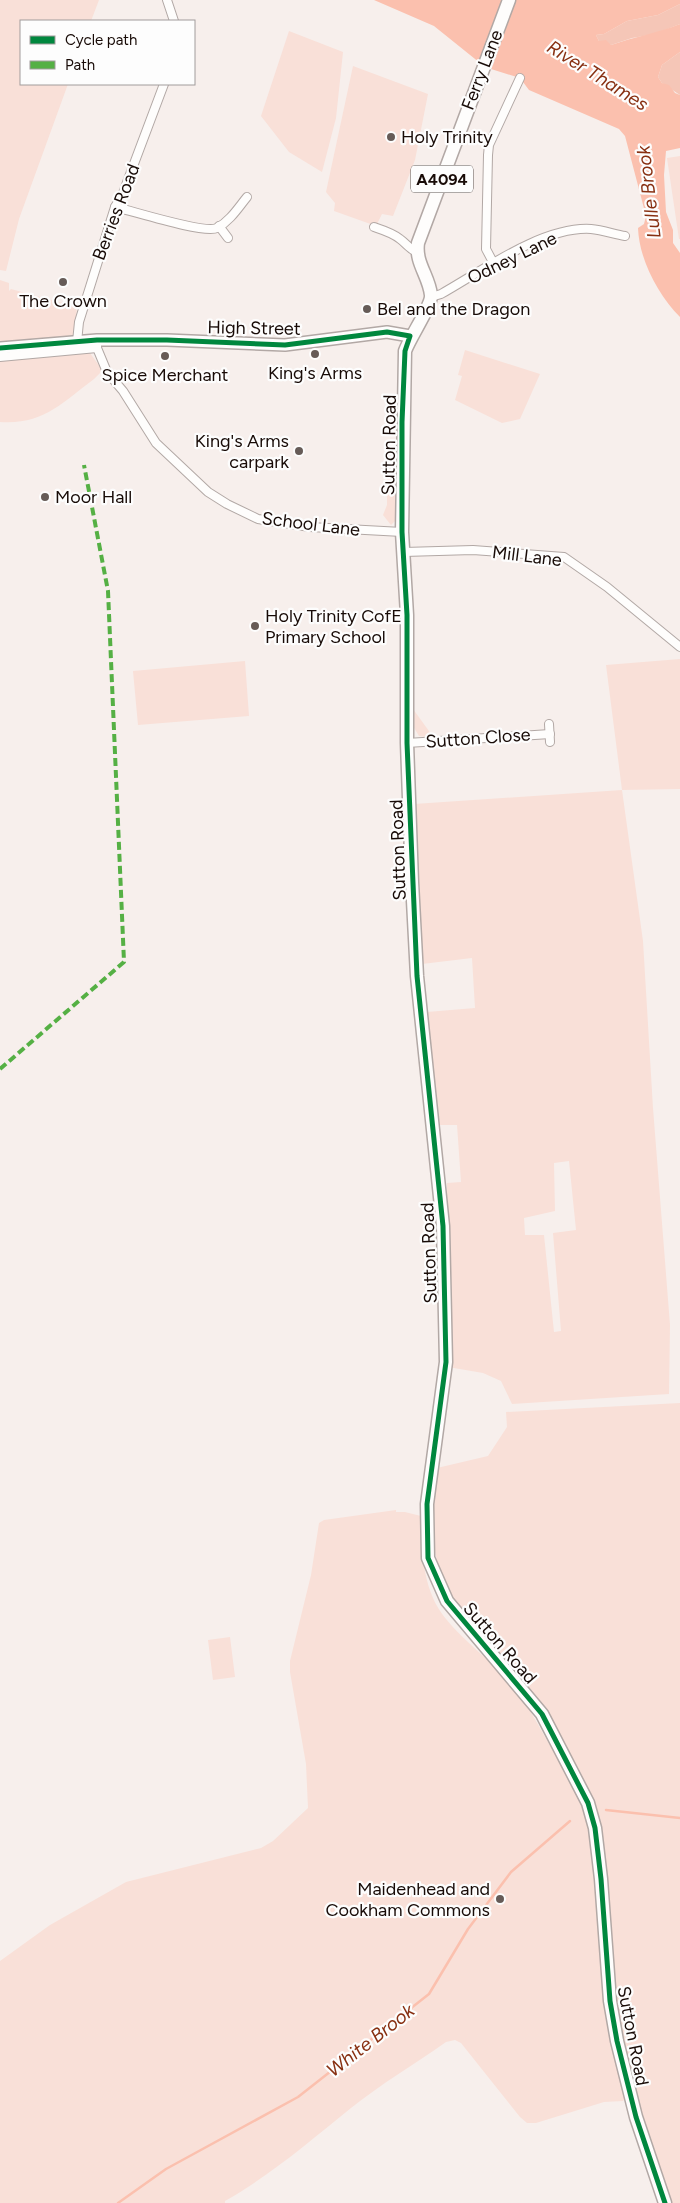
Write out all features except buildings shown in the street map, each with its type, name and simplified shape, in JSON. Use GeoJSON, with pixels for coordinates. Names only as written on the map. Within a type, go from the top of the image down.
{"type":"FeatureCollection","features":[{"type":"Feature","properties":{"kind":"main road","name":"Ferry Lane"},"geometry":{"type":"LineString","coordinates":[[417,252],[418,243],[509,0]]}},
{"type":"Feature","properties":{"kind":"main road"},"geometry":{"type":"LineString","coordinates":[[410,336],[428,309],[431,297],[417,252]]}},
{"type":"Feature","properties":{"kind":"main road","name":"High Street"},"geometry":{"type":"LineString","coordinates":[[0,348],[77,342],[97,344],[167,340],[285,345],[387,332],[410,336]]}},
{"type":"Feature","properties":{"kind":"main road","name":"Sutton Road"},"geometry":{"type":"LineString","coordinates":[[410,336],[405,351],[402,532],[407,615],[407,743],[417,976],[444,1226],[446,1362],[427,1504],[428,1558],[447,1602],[542,1714],[588,1803],[595,1828],[601,1879],[610,2000],[617,2041],[636,2117],[665,2203]]}},
{"type":"Feature","properties":{"kind":"street"},"geometry":{"type":"LineString","coordinates":[[167,0],[174,20]]}},
{"type":"Feature","properties":{"kind":"street","name":"Ferry Lane"},"geometry":{"type":"LineString","coordinates":[[494,264],[486,249],[488,155],[490,145],[520,78]]}},
{"type":"Feature","properties":{"kind":"street","name":"Berries Road"},"geometry":{"type":"LineString","coordinates":[[77,342],[79,322],[115,207],[125,186],[164,85]]}},
{"type":"Feature","properties":{"kind":"street"},"geometry":{"type":"LineString","coordinates":[[115,207],[199,228],[215,229],[227,221],[247,197]]}},
{"type":"Feature","properties":{"kind":"street"},"geometry":{"type":"LineString","coordinates":[[219,226],[228,238]]}},
{"type":"Feature","properties":{"kind":"street"},"geometry":{"type":"LineString","coordinates":[[374,227],[400,239],[410,249],[417,252]]}},
{"type":"Feature","properties":{"kind":"street","name":"Odney Lane"},"geometry":{"type":"LineString","coordinates":[[431,297],[541,240],[567,232],[591,229],[625,236]]}},
{"type":"Feature","properties":{"kind":"street"},"geometry":{"type":"LineString","coordinates":[[0,357],[97,344]]}},
{"type":"Feature","properties":{"kind":"street","name":"School Lane"},"geometry":{"type":"LineString","coordinates":[[97,344],[107,372],[123,391],[156,443],[208,492],[227,504],[258,519],[319,528],[402,532]]}},
{"type":"Feature","properties":{"kind":"street","name":"Mill Lane"},"geometry":{"type":"LineString","coordinates":[[404,552],[473,550],[564,556],[607,586],[680,647]]}},
{"type":"Feature","properties":{"kind":"street","name":"Sutton Close"},"geometry":{"type":"LineString","coordinates":[[407,743],[550,738],[549,724]]}},
{"type":"Feature","properties":{"kind":"shaded area"},"geometry":{"type":"Polygon","coordinates":[[[0,0],[99,0],[91,20],[20,20],[20,85],[68,85],[19,219],[6,271],[0,270],[0,0]]]}},
{"type":"Feature","properties":{"kind":"shaded area"},"geometry":{"type":"Polygon","coordinates":[[[680,4],[680,24],[655,34],[632,38],[611,45],[599,41],[596,35],[604,34],[627,21],[658,15],[680,4]]]}},
{"type":"Feature","properties":{"kind":"shaded area"},"geometry":{"type":"Polygon","coordinates":[[[289,31],[343,52],[336,118],[322,172],[289,152],[261,116],[289,31]]]}},
{"type":"Feature","properties":{"kind":"shaded area"},"geometry":{"type":"Polygon","coordinates":[[[680,52],[680,95],[662,83],[658,77],[662,65],[680,52]]]}},
{"type":"Feature","properties":{"kind":"shaded area"},"geometry":{"type":"Polygon","coordinates":[[[353,66],[428,94],[415,160],[393,216],[382,214],[376,226],[334,211],[335,203],[326,192],[353,66]]]}},
{"type":"Feature","properties":{"kind":"shaded area"},"geometry":{"type":"Polygon","coordinates":[[[680,156],[680,239],[679,239],[667,158],[680,156]]]}},
{"type":"Feature","properties":{"kind":"shaded area"},"geometry":{"type":"Polygon","coordinates":[[[0,280],[9,283],[9,291],[11,289],[77,307],[75,333],[101,368],[100,373],[94,379],[51,411],[28,420],[15,422],[0,422],[0,280]]]}},
{"type":"Feature","properties":{"kind":"shaded area"},"geometry":{"type":"Polygon","coordinates":[[[465,350],[540,374],[520,419],[502,423],[455,400],[462,376],[458,375],[465,350]]]}},
{"type":"Feature","properties":{"kind":"shaded area"},"geometry":{"type":"Polygon","coordinates":[[[395,478],[395,521],[391,525],[383,515],[387,505],[387,479],[395,478]]]}},
{"type":"Feature","properties":{"kind":"shaded area"},"geometry":{"type":"Polygon","coordinates":[[[680,659],[680,789],[622,790],[606,665],[680,659]]]}},
{"type":"Feature","properties":{"kind":"shaded area"},"geometry":{"type":"Polygon","coordinates":[[[245,661],[249,716],[138,725],[133,671],[245,661]]]}},
{"type":"Feature","properties":{"kind":"shaded area"},"geometry":{"type":"Polygon","coordinates":[[[413,709],[434,738],[419,736],[413,726],[413,709]]]}},
{"type":"Feature","properties":{"kind":"shaded area"},"geometry":{"type":"Polygon","coordinates":[[[622,790],[643,941],[653,1108],[670,1325],[669,1394],[512,1404],[501,1381],[483,1373],[448,1367],[447,1183],[461,1182],[457,1125],[440,1125],[427,1012],[475,1008],[472,958],[422,964],[414,804],[622,790]],[[569,1161],[554,1163],[555,1211],[524,1218],[525,1235],[544,1235],[554,1332],[561,1331],[553,1233],[576,1230],[569,1161]]]}},
{"type":"Feature","properties":{"kind":"shaded area"},"geometry":{"type":"Polygon","coordinates":[[[680,1403],[680,2203],[667,2203],[623,2092],[625,2099],[623,2101],[604,2102],[536,2123],[527,2123],[520,2117],[461,2043],[455,2040],[446,2042],[374,2091],[290,2157],[225,2201],[225,2203],[0,2203],[0,1961],[50,1925],[126,1882],[261,1848],[273,1841],[308,1808],[306,1764],[290,1672],[290,1661],[311,1575],[319,1523],[324,1520],[396,1510],[396,1512],[421,1516],[425,1570],[432,1596],[438,1608],[462,1637],[498,1669],[514,1687],[552,1749],[569,1754],[554,1724],[535,1696],[461,1611],[444,1584],[435,1552],[433,1535],[433,1501],[437,1468],[488,1456],[507,1427],[506,1412],[680,1403]]]}},
{"type":"Feature","properties":{"kind":"shaded area"},"geometry":{"type":"Polygon","coordinates":[[[230,1637],[235,1677],[213,1680],[208,1640],[230,1637]]]}},
{"type":"Feature","properties":{"kind":"water"},"geometry":{"type":"Polygon","coordinates":[[[374,0],[680,0],[680,4],[658,15],[627,21],[604,34],[596,35],[599,41],[606,40],[611,45],[680,24],[680,52],[662,65],[658,77],[662,83],[669,85],[675,93],[680,95],[680,148],[666,151],[664,175],[666,212],[673,230],[673,243],[680,253],[680,317],[657,287],[642,252],[638,228],[644,224],[646,216],[625,136],[619,129],[529,90],[520,78],[491,69],[492,64],[480,63],[434,26],[374,0]]]}},
{"type":"Feature","properties":{"kind":"waterway","name":"White Brook"},"geometry":{"type":"LineString","coordinates":[[606,1810],[680,1818]]}},
{"type":"Feature","properties":{"kind":"waterway","name":"White Brook"},"geometry":{"type":"LineString","coordinates":[[118,2203],[166,2169],[298,2097],[429,1994],[468,1929],[511,1872],[570,1821]]}},
{"type":"Feature","properties":{"kind":"marked path"},"geometry":{"type":"LineString","coordinates":[[0,1069],[124,962],[108,591],[84,465]]}},
{"type":"Feature","properties":{"kind":"cycle path"},"geometry":{"type":"LineString","coordinates":[[0,348],[97,340],[167,340],[285,345],[387,332],[410,336],[405,351],[402,422],[402,532],[407,615],[407,743],[417,976],[443,1226],[446,1362],[427,1504],[428,1558],[447,1601],[542,1714],[588,1803],[595,1828],[601,1879],[610,2001],[617,2041],[636,2117],[665,2203]]}},
{"type":"Feature","properties":{"kind":"place","name":"Holy Trinity"},"geometry":{"type":"Point","coordinates":[391,137]}},
{"type":"Feature","properties":{"kind":"place","name":"The Crown"},"geometry":{"type":"Point","coordinates":[63,282]}},
{"type":"Feature","properties":{"kind":"place","name":"Bel and the Dragon"},"geometry":{"type":"Point","coordinates":[367,309]}},
{"type":"Feature","properties":{"kind":"place","name":"King's Arms"},"geometry":{"type":"Point","coordinates":[315,354]}},
{"type":"Feature","properties":{"kind":"place","name":"Spice Merchant"},"geometry":{"type":"Point","coordinates":[165,356]}},
{"type":"Feature","properties":{"kind":"place","name":"King's Arms carpark"},"geometry":{"type":"Point","coordinates":[299,451]}},
{"type":"Feature","properties":{"kind":"place","name":"Moor Hall"},"geometry":{"type":"Point","coordinates":[45,497]}},
{"type":"Feature","properties":{"kind":"place","name":"Holy Trinity CofE Primary School"},"geometry":{"type":"Point","coordinates":[255,626]}},
{"type":"Feature","properties":{"kind":"place","name":"Maidenhead and Cookham Commons"},"geometry":{"type":"Point","coordinates":[500,1899]}},
{"type":"Feature","properties":{"kind":"water label","name":"River Thames"},"geometry":{"type":"Point","coordinates":[598,75]}},
{"type":"Feature","properties":{"kind":"water label","name":"Lulle Brook"},"geometry":{"type":"Point","coordinates":[648,192]}}]}
